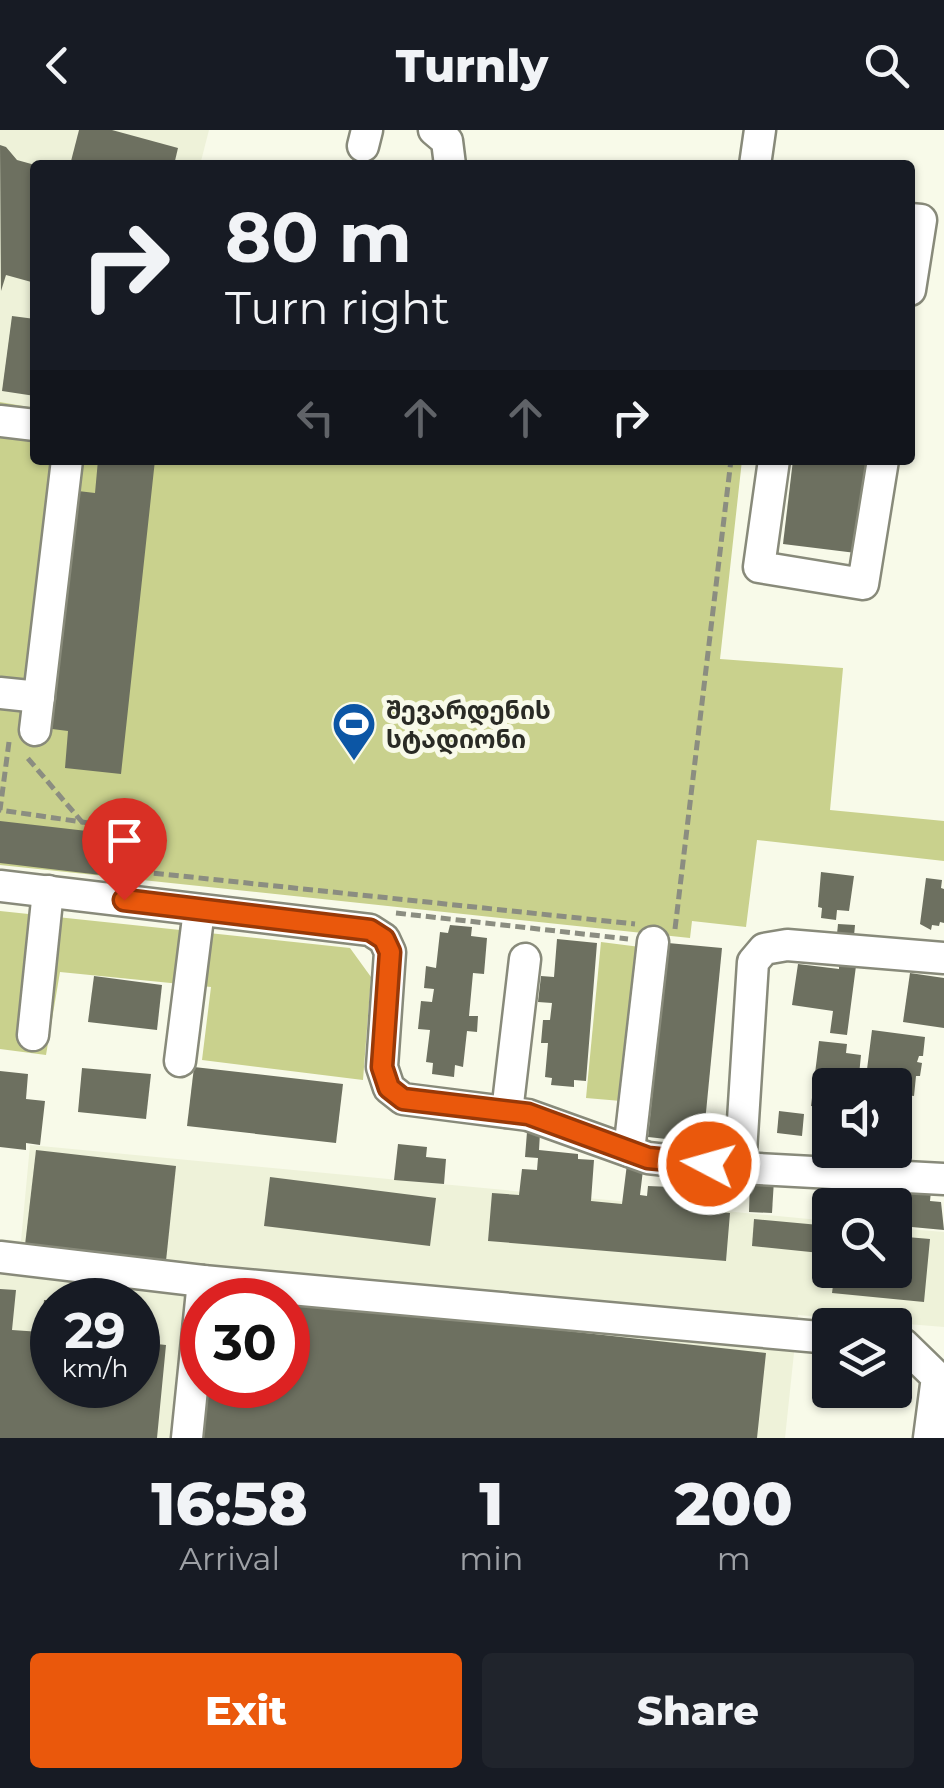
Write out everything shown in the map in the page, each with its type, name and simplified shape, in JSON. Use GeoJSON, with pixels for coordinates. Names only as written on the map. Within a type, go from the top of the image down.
{"type":"FeatureCollection","features":[{"type":"Feature","properties":{"kind":"street"},"geometry":{"type":"LineString","coordinates":[[434,130],[447,141],[449,160]]}},
{"type":"Feature","properties":{"kind":"street"},"geometry":{"type":"LineString","coordinates":[[756,160],[760,130]]}},
{"type":"Feature","properties":{"kind":"street"},"geometry":{"type":"LineString","coordinates":[[915,219],[921,220],[915,258]]}},
{"type":"Feature","properties":{"kind":"street"},"geometry":{"type":"LineString","coordinates":[[0,421],[30,424]]}},
{"type":"Feature","properties":{"kind":"street"},"geometry":{"type":"LineString","coordinates":[[35,730],[65,465]]}},
{"type":"Feature","properties":{"kind":"street"},"geometry":{"type":"LineString","coordinates":[[773,465],[758,566],[863,584],[882,465]]}},
{"type":"Feature","properties":{"kind":"street"},"geometry":{"type":"LineString","coordinates":[[0,693],[39,697]]}},
{"type":"Feature","properties":{"kind":"street"},"geometry":{"type":"LineString","coordinates":[[0,886],[370,930],[384,939],[390,952],[382,1067],[389,1088],[403,1099],[528,1114],[648,1158],[740,1168],[944,1179]]}},
{"type":"Feature","properties":{"kind":"street"},"geometry":{"type":"LineString","coordinates":[[33,1035],[48,892]]}},
{"type":"Feature","properties":{"kind":"street"},"geometry":{"type":"LineString","coordinates":[[180,1061],[200,910]]}},
{"type":"Feature","properties":{"kind":"street"},"geometry":{"type":"LineString","coordinates":[[629,1151],[650,931]]}},
{"type":"Feature","properties":{"kind":"street"},"geometry":{"type":"LineString","coordinates":[[740,1168],[753,962],[764,949],[788,945],[944,958]]}},
{"type":"Feature","properties":{"kind":"street"},"geometry":{"type":"LineString","coordinates":[[506,1112],[524,959]]}},
{"type":"Feature","properties":{"kind":"street"},"geometry":{"type":"LineString","coordinates":[[0,1257],[180,1278]]}},
{"type":"Feature","properties":{"kind":"street"},"geometry":{"type":"LineString","coordinates":[[310,1291],[812,1336]]}},
{"type":"Feature","properties":{"kind":"street"},"geometry":{"type":"LineString","coordinates":[[912,1353],[937,1377],[929,1438]]}},
{"type":"Feature","properties":{"kind":"street"},"geometry":{"type":"LineString","coordinates":[[187,1438],[190,1408]]}},
{"type":"Feature","properties":{"kind":"path"},"geometry":{"type":"LineString","coordinates":[[82,822],[10,737],[0,810],[82,822],[111,826],[108,869],[650,931],[678,929],[731,465]]}},
{"type":"Feature","properties":{"kind":"shaded area"},"geometry":{"type":"Polygon","coordinates":[[[0,130],[209,130],[201,160],[30,160],[30,407],[0,402],[0,130]]]}},
{"type":"Feature","properties":{"kind":"shaded area"},"geometry":{"type":"Polygon","coordinates":[[[30,1145],[812,1219],[812,1288],[912,1288],[912,1229],[944,1232],[944,1327],[912,1324],[912,1308],[812,1308],[812,1316],[798,1315],[785,1438],[0,1438],[0,1239],[21,1241],[30,1145]]]}},
{"type":"Feature","properties":{"kind":"green space","name":"შევარდენის სტადიონი"},"geometry":{"type":"Polygon","coordinates":[[[0,402],[30,407],[30,465],[741,465],[720,659],[843,668],[830,810],[944,821],[944,861],[757,840],[746,927],[692,921],[690,938],[0,865],[0,402]]]}},
{"type":"Feature","properties":{"kind":"green space"},"geometry":{"type":"Polygon","coordinates":[[[0,911],[350,948],[371,977],[363,1080],[202,1060],[211,987],[60,972],[46,1055],[0,1049],[0,911]]]}},
{"type":"Feature","properties":{"kind":"green space"},"geometry":{"type":"Polygon","coordinates":[[[601,942],[648,948],[621,1101],[586,1098],[601,942]]]}},
{"type":"Feature","properties":{"kind":"building"},"geometry":{"type":"Polygon","coordinates":[[[79,130],[112,130],[178,148],[175,160],[71,160],[79,130]]]}},
{"type":"Feature","properties":{"kind":"building"},"geometry":{"type":"Polygon","coordinates":[[[0,145],[17,160],[30,164],[30,282],[6,275],[1,291],[0,145]]]}},
{"type":"Feature","properties":{"kind":"building"},"geometry":{"type":"Polygon","coordinates":[[[12,316],[30,318],[30,395],[2,391],[12,316]]]}},
{"type":"Feature","properties":{"kind":"building"},"geometry":{"type":"Polygon","coordinates":[[[98,465],[154,465],[121,774],[65,768],[68,731],[52,729],[78,491],[95,493],[98,465]]]}},
{"type":"Feature","properties":{"kind":"building"},"geometry":{"type":"Polygon","coordinates":[[[792,465],[866,465],[856,553],[783,544],[792,465]]]}},
{"type":"Feature","properties":{"kind":"building"},"geometry":{"type":"Polygon","coordinates":[[[0,821],[87,831],[85,850],[103,852],[101,875],[0,863],[0,821]]]}},
{"type":"Feature","properties":{"kind":"building"},"geometry":{"type":"Polygon","coordinates":[[[821,872],[854,876],[849,911],[837,910],[836,920],[821,918],[821,872]]]}},
{"type":"Feature","properties":{"kind":"building"},"geometry":{"type":"Polygon","coordinates":[[[926,878],[942,880],[944,889],[944,923],[932,925],[931,930],[920,924],[926,878]]]}},
{"type":"Feature","properties":{"kind":"building"},"geometry":{"type":"Polygon","coordinates":[[[838,924],[855,925],[854,936],[837,934],[838,924]]]}},
{"type":"Feature","properties":{"kind":"building"},"geometry":{"type":"Polygon","coordinates":[[[450,925],[472,927],[471,936],[487,938],[484,974],[473,973],[469,1016],[478,1016],[477,1032],[467,1031],[463,1067],[455,1065],[454,1077],[432,1074],[433,1063],[426,1062],[430,1030],[418,1029],[421,1001],[432,1002],[434,989],[424,988],[426,966],[436,968],[440,932],[448,933],[450,925]]]}},
{"type":"Feature","properties":{"kind":"building"},"geometry":{"type":"Polygon","coordinates":[[[557,939],[597,943],[586,1081],[574,1080],[574,1087],[551,1085],[552,1078],[545,1077],[548,1043],[541,1043],[543,1020],[550,1020],[552,1003],[538,1002],[541,976],[554,977],[557,939]]]}},
{"type":"Feature","properties":{"kind":"building"},"geometry":{"type":"Polygon","coordinates":[[[668,943],[722,948],[703,1143],[648,1137],[668,943]]]}},
{"type":"Feature","properties":{"kind":"building"},"geometry":{"type":"Polygon","coordinates":[[[798,964],[839,969],[839,964],[856,966],[847,1035],[830,1033],[833,1011],[792,1005],[798,964]]]}},
{"type":"Feature","properties":{"kind":"building"},"geometry":{"type":"Polygon","coordinates":[[[910,973],[944,978],[944,1028],[903,1022],[910,973]]]}},
{"type":"Feature","properties":{"kind":"building"},"geometry":{"type":"Polygon","coordinates":[[[94,976],[162,985],[157,1030],[88,1022],[94,976]]]}},
{"type":"Feature","properties":{"kind":"building"},"geometry":{"type":"Polygon","coordinates":[[[872,1030],[925,1037],[923,1056],[917,1062],[922,1063],[914,1096],[912,1068],[867,1068],[872,1030]]]}},
{"type":"Feature","properties":{"kind":"building"},"geometry":{"type":"Polygon","coordinates":[[[819,1041],[847,1044],[846,1053],[861,1055],[860,1068],[816,1068],[819,1041]]]}},
{"type":"Feature","properties":{"kind":"building"},"geometry":{"type":"Polygon","coordinates":[[[194,1067],[343,1084],[336,1143],[187,1126],[194,1067]]]}},
{"type":"Feature","properties":{"kind":"building"},"geometry":{"type":"Polygon","coordinates":[[[82,1068],[151,1074],[146,1119],[78,1112],[82,1068]]]}},
{"type":"Feature","properties":{"kind":"building"},"geometry":{"type":"Polygon","coordinates":[[[0,1071],[28,1074],[26,1099],[45,1101],[40,1145],[26,1143],[26,1150],[0,1147],[0,1071]]]}},
{"type":"Feature","properties":{"kind":"building"},"geometry":{"type":"Polygon","coordinates":[[[779,1111],[804,1114],[802,1136],[777,1133],[779,1111]]]}},
{"type":"Feature","properties":{"kind":"building"},"geometry":{"type":"Polygon","coordinates":[[[527,1132],[540,1133],[539,1150],[578,1154],[578,1159],[594,1160],[591,1201],[622,1204],[627,1164],[643,1170],[640,1195],[647,1196],[648,1186],[671,1187],[671,1176],[690,1177],[687,1209],[730,1213],[726,1261],[488,1241],[492,1193],[519,1195],[522,1169],[537,1170],[538,1158],[525,1157],[527,1132]]]}},
{"type":"Feature","properties":{"kind":"building"},"geometry":{"type":"Polygon","coordinates":[[[398,1144],[427,1147],[426,1157],[446,1159],[444,1184],[394,1180],[398,1144]]]}},
{"type":"Feature","properties":{"kind":"building"},"geometry":{"type":"Polygon","coordinates":[[[36,1150],[176,1166],[166,1261],[25,1245],[36,1150]]]}},
{"type":"Feature","properties":{"kind":"building"},"geometry":{"type":"Polygon","coordinates":[[[270,1177],[436,1198],[430,1246],[264,1226],[270,1177]]]}},
{"type":"Feature","properties":{"kind":"building"},"geometry":{"type":"Polygon","coordinates":[[[750,1178],[774,1179],[772,1213],[749,1212],[750,1178]]]}},
{"type":"Feature","properties":{"kind":"building"},"geometry":{"type":"Polygon","coordinates":[[[912,1189],[931,1191],[930,1201],[941,1202],[944,1230],[912,1227],[912,1189]]]}},
{"type":"Feature","properties":{"kind":"building"},"geometry":{"type":"Polygon","coordinates":[[[754,1219],[812,1224],[812,1252],[752,1246],[754,1219]]]}},
{"type":"Feature","properties":{"kind":"building"},"geometry":{"type":"Polygon","coordinates":[[[912,1237],[930,1239],[924,1302],[832,1293],[833,1288],[912,1288],[912,1237]]]}},
{"type":"Feature","properties":{"kind":"building"},"geometry":{"type":"Polygon","coordinates":[[[0,1289],[16,1290],[12,1330],[30,1331],[30,1408],[160,1408],[157,1438],[0,1438],[0,1289]]]}},
{"type":"Feature","properties":{"kind":"building"},"geometry":{"type":"Polygon","coordinates":[[[310,1302],[766,1353],[757,1438],[199,1438],[202,1408],[310,1408],[310,1302]]]}},
{"type":"Feature","properties":{"kind":"building"},"geometry":{"type":"Polygon","coordinates":[[[160,1344],[166,1345],[160,1407],[160,1344]]]}},
{"type":"Feature","properties":{"kind":"place","name":"შევარდენის სტადიონი"},"geometry":{"type":"Point","coordinates":[354,762]}},
{"type":"Feature","properties":{"kind":"route"},"geometry":{"type":"LineString","coordinates":[[124,900],[370,930],[384,939],[390,952],[382,1067],[389,1088],[403,1099],[528,1114],[648,1158],[709,1164]]}}]}
